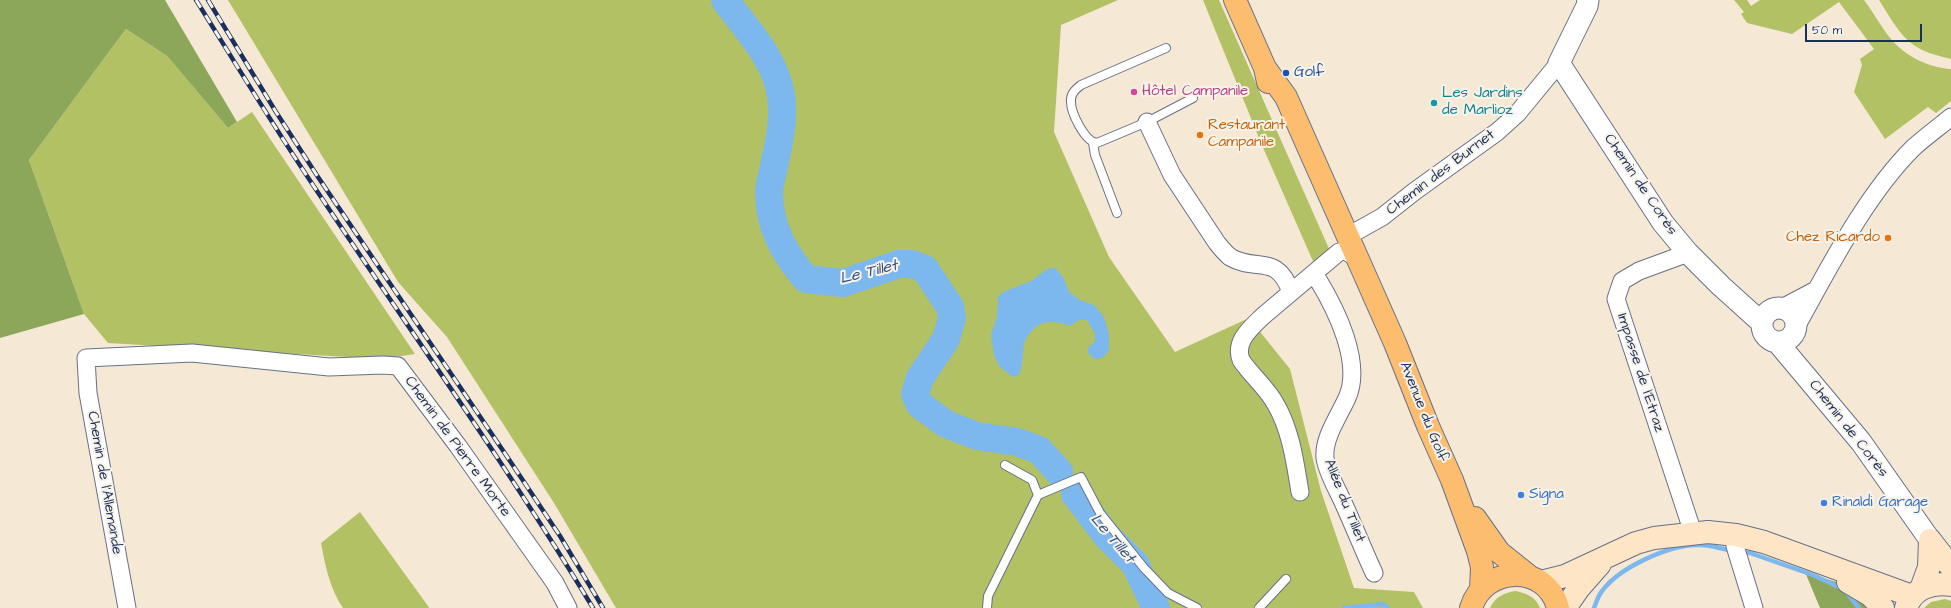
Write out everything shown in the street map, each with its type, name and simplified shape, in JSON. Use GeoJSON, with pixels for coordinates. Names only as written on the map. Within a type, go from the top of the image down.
{"type":"FeatureCollection","features":[{"type":"Feature","properties":{"kind":"main road"},"geometry":{"type":"LineString","coordinates":[[1235,0],[1265,68],[1274,107],[1343,244],[1383,351],[1428,426]]}},
{"type":"Feature","properties":{"kind":"main road","name":"Avenue du Golf"},"geometry":{"type":"LineString","coordinates":[[1343,244],[1362,267],[1396,343],[1428,426],[1452,480],[1478,551],[1482,567],[1481,588]]}},
{"type":"Feature","properties":{"kind":"main road","name":"Avenue du Golf"},"geometry":{"type":"LineString","coordinates":[[1452,480],[1485,534],[1499,552],[1550,591],[1558,608]]}},
{"type":"Feature","properties":{"kind":"main road"},"geometry":{"type":"LineString","coordinates":[[1471,608],[1473,600],[1481,588],[1491,580],[1503,576],[1516,574],[1535,579],[1565,576],[1605,559],[1636,543],[1654,538],[1708,532],[1736,546],[1764,542],[1913,598]]}},
{"type":"Feature","properties":{"kind":"main road"},"geometry":{"type":"LineString","coordinates":[[1913,598],[1929,567],[1930,540]]}},
{"type":"Feature","properties":{"kind":"main road","name":"Chemin de Corès"},"geometry":{"type":"LineString","coordinates":[[1930,540],[1951,567]]}},
{"type":"Feature","properties":{"kind":"main road"},"geometry":{"type":"LineString","coordinates":[[1565,608],[1579,588],[1605,559]]}},
{"type":"Feature","properties":{"kind":"main road"},"geometry":{"type":"LineString","coordinates":[[1807,559],[1870,595],[1883,608]]}},
{"type":"Feature","properties":{"kind":"main road"},"geometry":{"type":"LineString","coordinates":[[1913,598],[1931,584],[1951,585]]}},
{"type":"Feature","properties":{"kind":"street","name":"Chemin des Burnet"},"geometry":{"type":"LineString","coordinates":[[1300,492],[1290,441],[1280,415],[1270,395],[1245,366],[1239,354],[1240,342],[1252,326],[1310,277],[1343,244],[1497,132],[1517,114],[1559,63],[1587,6],[1588,0]]}},
{"type":"Feature","properties":{"kind":"street","name":"Chemin de Corès"},"geometry":{"type":"LineString","coordinates":[[1559,63],[1663,223],[1688,253],[1733,296],[1772,314]]}},
{"type":"Feature","properties":{"kind":"street"},"geometry":{"type":"LineString","coordinates":[[1816,290],[1772,314],[1764,334],[1772,341],[1778,343],[1788,340],[1796,329],[1816,290],[1847,237],[1892,173],[1914,148],[1951,117]]}},
{"type":"Feature","properties":{"kind":"street"},"geometry":{"type":"LineString","coordinates":[[1147,122],[1172,174],[1217,243],[1225,252],[1235,259],[1277,270],[1286,279],[1291,292]]}},
{"type":"Feature","properties":{"kind":"street","name":"Impasse de l'Etraz"},"geometry":{"type":"LineString","coordinates":[[1688,253],[1639,271],[1622,281],[1616,299],[1693,533]]}},
{"type":"Feature","properties":{"kind":"street","name":"Allée du Tillet"},"geometry":{"type":"LineString","coordinates":[[1310,277],[1317,278],[1324,290],[1339,323],[1352,364],[1348,397],[1331,434],[1325,458],[1332,479],[1374,573]]}},
{"type":"Feature","properties":{"kind":"street"},"geometry":{"type":"LineString","coordinates":[[1772,314],[1791,313],[1794,317],[1796,329]]}},
{"type":"Feature","properties":{"kind":"street","name":"Chemin de Corès"},"geometry":{"type":"LineString","coordinates":[[1796,329],[1800,369]]}},
{"type":"Feature","properties":{"kind":"street","name":"Chemin de Corès"},"geometry":{"type":"LineString","coordinates":[[1778,343],[1861,442],[1930,540]]}},
{"type":"Feature","properties":{"kind":"street","name":"Chemin de Pierre Morte"},"geometry":{"type":"LineString","coordinates":[[86,358],[192,353],[329,367],[383,365],[398,366],[458,446],[555,583],[568,608]]}},
{"type":"Feature","properties":{"kind":"street","name":"Chemin de l'Allemande"},"geometry":{"type":"LineString","coordinates":[[86,358],[88,393],[127,608]]}},
{"type":"Feature","properties":{"kind":"street"},"geometry":{"type":"LineString","coordinates":[[1736,546],[1754,608]]}},
{"type":"Feature","properties":{"kind":"lane"},"geometry":{"type":"LineString","coordinates":[[1118,213],[1095,155],[1093,143],[1086,136],[1074,114],[1071,100],[1075,90],[1081,85],[1166,48]]}},
{"type":"Feature","properties":{"kind":"lane"},"geometry":{"type":"LineString","coordinates":[[1093,143],[1147,122],[1194,98]]}},
{"type":"Feature","properties":{"kind":"lane"},"geometry":{"type":"LineString","coordinates":[[1005,465],[1032,480],[1038,495]]}},
{"type":"Feature","properties":{"kind":"lane"},"geometry":{"type":"LineString","coordinates":[[986,608],[988,596],[1038,495],[1081,477],[1100,514],[1144,568],[1168,594],[1197,608]]}},
{"type":"Feature","properties":{"kind":"lane"},"geometry":{"type":"LineString","coordinates":[[1259,608],[1286,579]]}},
{"type":"Feature","properties":{"kind":"green space"},"geometry":{"type":"Polygon","coordinates":[[[0,0],[165,0],[237,122],[228,128],[167,56],[126,29],[29,160],[84,314],[0,338],[0,0]]]}},
{"type":"Feature","properties":{"kind":"green space"},"geometry":{"type":"Polygon","coordinates":[[[228,0],[1118,0],[1061,25],[1054,132],[1109,257],[1175,352],[1249,318],[1290,369],[1321,491],[1354,588],[1414,592],[1423,608],[616,608],[554,503],[447,337],[398,282],[228,0]]]}},
{"type":"Feature","properties":{"kind":"green space"},"geometry":{"type":"Polygon","coordinates":[[[1203,0],[1219,0],[1330,251],[1316,268],[1261,143],[1203,0]]]}},
{"type":"Feature","properties":{"kind":"green space"},"geometry":{"type":"Polygon","coordinates":[[[1734,0],[1747,0],[1751,6],[1760,0],[1864,0],[1887,34],[1903,51],[1926,64],[1951,69],[1951,101],[1936,113],[1928,107],[1885,139],[1854,92],[1862,65],[1860,59],[1874,49],[1839,2],[1792,34],[1747,23],[1741,14],[1744,12],[1734,0]]]}},
{"type":"Feature","properties":{"kind":"green space"},"geometry":{"type":"Polygon","coordinates":[[[1879,0],[1951,0],[1951,59],[1924,51],[1907,39],[1900,32],[1879,0]]]}},
{"type":"Feature","properties":{"kind":"green space"},"geometry":{"type":"Polygon","coordinates":[[[126,29],[167,56],[228,128],[252,112],[415,354],[382,359],[108,343],[84,314],[29,160],[126,29]]]}},
{"type":"Feature","properties":{"kind":"green space"},"geometry":{"type":"Polygon","coordinates":[[[360,512],[429,608],[343,608],[331,585],[321,543],[360,512]]]}},
{"type":"Feature","properties":{"kind":"green space"},"geometry":{"type":"Polygon","coordinates":[[[1805,572],[1861,590],[1872,608],[1820,608],[1805,572]]]}},
{"type":"Feature","properties":{"kind":"green space"},"geometry":{"type":"Polygon","coordinates":[[[1515,591],[1533,598],[1540,608],[1490,608],[1494,601],[1500,596],[1515,591]]]}},
{"type":"Feature","properties":{"kind":"green space"},"geometry":{"type":"Polygon","coordinates":[[[1945,599],[1951,601],[1951,608],[1924,608],[1931,602],[1945,599]]]}},
{"type":"Feature","properties":{"kind":"water"},"geometry":{"type":"Polygon","coordinates":[[[1055,268],[1063,277],[1069,292],[1080,300],[1094,305],[1104,317],[1109,334],[1109,351],[1102,358],[1094,359],[1088,353],[1088,348],[1095,341],[1095,334],[1087,320],[1079,320],[1070,326],[1056,322],[1044,323],[1039,325],[1029,334],[1025,341],[1021,371],[1019,375],[1013,377],[999,366],[994,355],[991,335],[997,316],[998,297],[1003,292],[1031,281],[1047,269],[1055,268]]]}},
{"type":"Feature","properties":{"kind":"waterway","name":"Le Tillet"},"geometry":{"type":"LineString","coordinates":[[725,0],[751,33],[767,57],[778,82],[782,105],[782,124],[769,187],[770,205],[779,239],[798,269],[806,279],[843,283],[899,264],[912,264],[925,269],[950,307],[952,318],[946,339],[920,378],[915,394],[920,405],[946,424],[977,436],[1017,442],[1039,450],[1059,472]]}},
{"type":"Feature","properties":{"kind":"waterway","name":"Le Tillet"},"geometry":{"type":"LineString","coordinates":[[1075,494],[1107,536],[1135,564],[1156,608]]}},
{"type":"Feature","properties":{"kind":"waterway"},"geometry":{"type":"LineString","coordinates":[[1594,608],[1601,593],[1610,582],[1646,559],[1675,548],[1688,546],[1712,546],[1733,551]]}},
{"type":"Feature","properties":{"kind":"waterway"},"geometry":{"type":"LineString","coordinates":[[1741,552],[1750,553],[1813,575],[1845,590],[1859,608]]}},
{"type":"Feature","properties":{"kind":"waterway"},"geometry":{"type":"LineString","coordinates":[[1344,608],[1383,604],[1388,608]]}},
{"type":"Feature","properties":{"kind":"railway"},"geometry":{"type":"LineString","coordinates":[[196,0],[296,159],[490,446],[593,608]]}},
{"type":"Feature","properties":{"kind":"railway"},"geometry":{"type":"LineString","coordinates":[[208,0],[276,112],[318,177],[560,536],[603,608]]}},
{"type":"Feature","properties":{"kind":"place","name":"Golf"},"geometry":{"type":"Point","coordinates":[1286,73]}},
{"type":"Feature","properties":{"kind":"place","name":"Hôtel Campanile"},"geometry":{"type":"Point","coordinates":[1134,92]}},
{"type":"Feature","properties":{"kind":"place","name":"Les Jardins de Marlioz"},"geometry":{"type":"Point","coordinates":[1434,103]}},
{"type":"Feature","properties":{"kind":"place","name":"Restaurant Campanile"},"geometry":{"type":"Point","coordinates":[1200,135]}},
{"type":"Feature","properties":{"kind":"place","name":"Chez Ricardo"},"geometry":{"type":"Point","coordinates":[1888,238]}},
{"type":"Feature","properties":{"kind":"place","name":"Signa"},"geometry":{"type":"Point","coordinates":[1521,495]}},
{"type":"Feature","properties":{"kind":"place","name":"Rinaldi Garage"},"geometry":{"type":"Point","coordinates":[1824,503]}}]}
